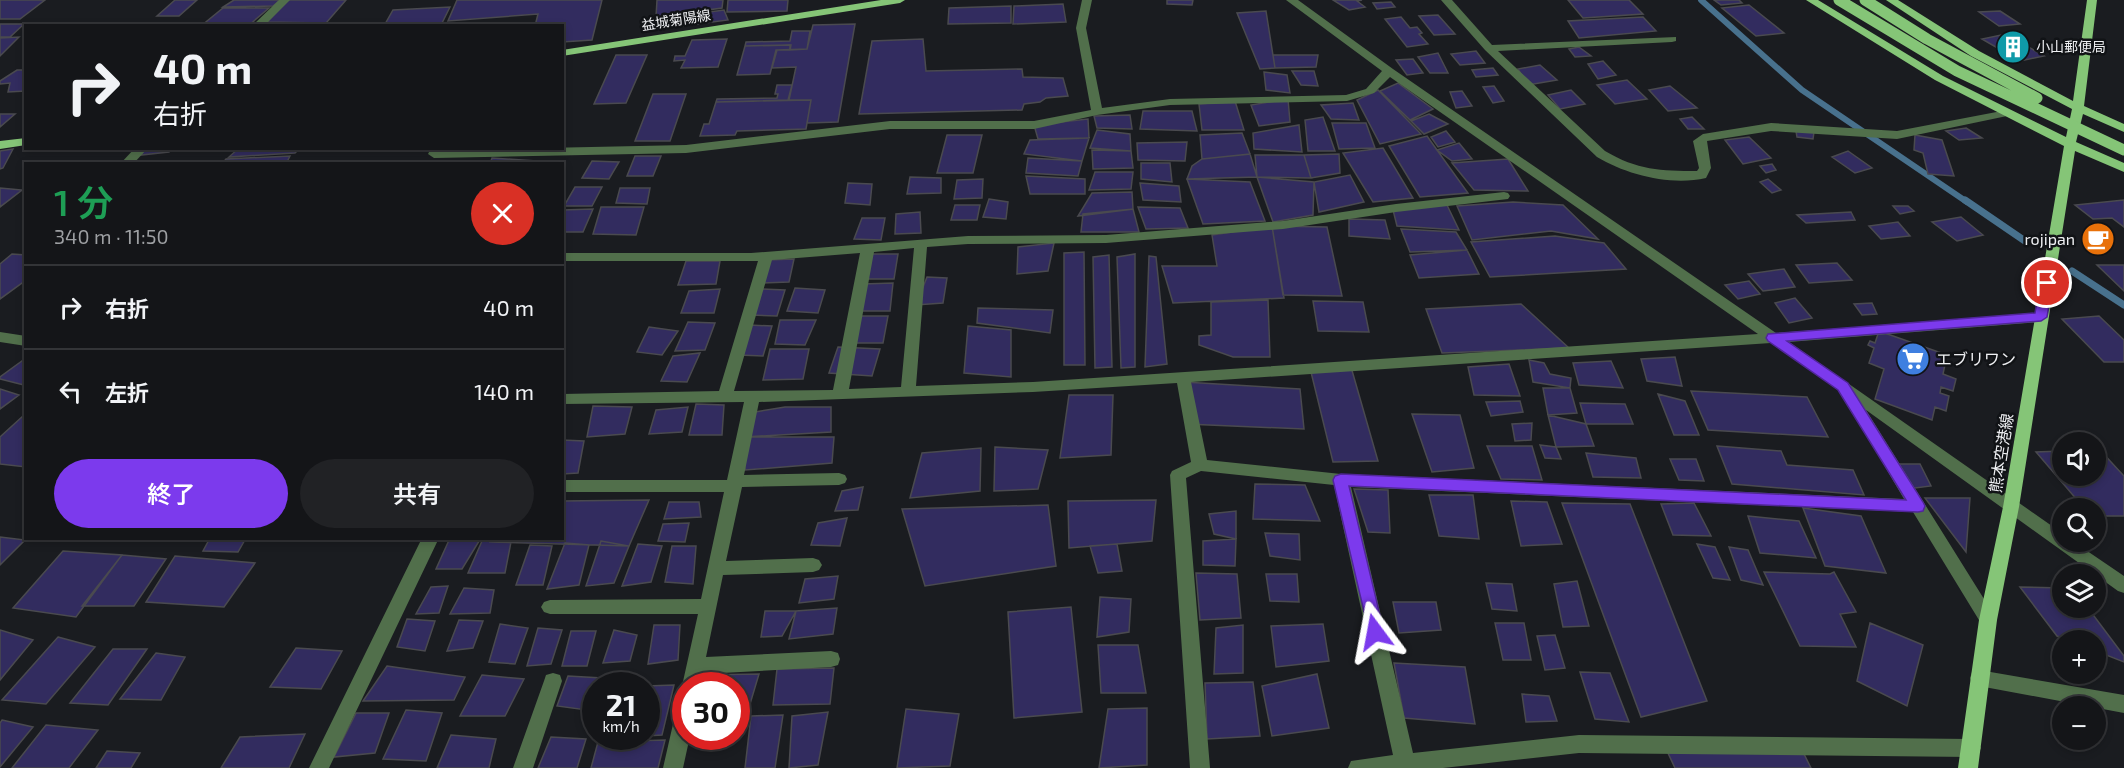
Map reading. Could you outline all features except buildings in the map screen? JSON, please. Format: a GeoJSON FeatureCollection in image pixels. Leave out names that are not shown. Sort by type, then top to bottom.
{"type":"FeatureCollection","features":[{"type":"Feature","properties":{"kind":"main road","name":"益城菊陽線"},"geometry":{"type":"LineString","coordinates":[[564,53],[900,0]]}},
{"type":"Feature","properties":{"kind":"main road"},"geometry":{"type":"LineString","coordinates":[[1811,0],[1939,78],[2007,114],[2124,168]]}},
{"type":"Feature","properties":{"kind":"main road"},"geometry":{"type":"LineString","coordinates":[[1839,0],[1957,71],[2124,150]]}},
{"type":"Feature","properties":{"kind":"main road"},"geometry":{"type":"LineString","coordinates":[[1865,0],[1987,73],[2124,139]]}},
{"type":"Feature","properties":{"kind":"main road"},"geometry":{"type":"LineString","coordinates":[[1891,0],[1955,41],[2078,110],[2124,128]]}},
{"type":"Feature","properties":{"kind":"main road","name":"熊本空港線"},"geometry":{"type":"LineString","coordinates":[[1968,768],[1988,620],[2011,507],[2070,144],[2078,110],[2092,0]]}},
{"type":"Feature","properties":{"kind":"main road"},"geometry":{"type":"LineString","coordinates":[[0,146],[24,141]]}},
{"type":"Feature","properties":{"kind":"street"},"geometry":{"type":"LineString","coordinates":[[259,24],[285,0]]}},
{"type":"Feature","properties":{"kind":"street"},"geometry":{"type":"LineString","coordinates":[[1087,0],[1081,28],[1097,112]]}},
{"type":"Feature","properties":{"kind":"street"},"geometry":{"type":"LineString","coordinates":[[1292,0],[1389,72],[1843,386],[2124,586]]}},
{"type":"Feature","properties":{"kind":"street"},"geometry":{"type":"LineString","coordinates":[[1446,0],[1489,48],[1601,154],[1618,164],[1655,175],[1702,175],[1705,168],[1699,141],[1703,138],[1771,127],[1897,135],[2007,114]]}},
{"type":"Feature","properties":{"kind":"street"},"geometry":{"type":"LineString","coordinates":[[1489,48],[1672,39]]}},
{"type":"Feature","properties":{"kind":"street"},"geometry":{"type":"LineString","coordinates":[[436,150],[434,154],[686,149],[890,125],[1034,125],[1097,112],[1170,102],[1347,98],[1370,91],[1389,72]]}},
{"type":"Feature","properties":{"kind":"street"},"geometry":{"type":"LineString","coordinates":[[128,162],[140,150]]}},
{"type":"Feature","properties":{"kind":"street"},"geometry":{"type":"LineString","coordinates":[[564,257],[766,256],[968,240],[1106,239],[1283,225],[1396,208],[1504,196]]}},
{"type":"Feature","properties":{"kind":"street"},"geometry":{"type":"LineString","coordinates":[[908,392],[921,243]]}},
{"type":"Feature","properties":{"kind":"street"},"geometry":{"type":"LineString","coordinates":[[840,395],[868,248]]}},
{"type":"Feature","properties":{"kind":"street"},"geometry":{"type":"LineString","coordinates":[[725,396],[766,256]]}},
{"type":"Feature","properties":{"kind":"street"},"geometry":{"type":"LineString","coordinates":[[564,399],[840,395],[1186,377],[1772,338],[2041,317]]}},
{"type":"Feature","properties":{"kind":"street"},"geometry":{"type":"LineString","coordinates":[[0,337],[24,341]]}},
{"type":"Feature","properties":{"kind":"street"},"geometry":{"type":"LineString","coordinates":[[1186,377],[1184,382],[1200,465]]}},
{"type":"Feature","properties":{"kind":"street"},"geometry":{"type":"LineString","coordinates":[[1843,386],[1988,620]]}},
{"type":"Feature","properties":{"kind":"street"},"geometry":{"type":"LineString","coordinates":[[694,672],[753,396]]}},
{"type":"Feature","properties":{"kind":"street"},"geometry":{"type":"LineString","coordinates":[[1200,768],[1178,475],[1200,465],[1341,480],[1918,506]]}},
{"type":"Feature","properties":{"kind":"street"},"geometry":{"type":"LineString","coordinates":[[564,486],[734,484],[839,479]]}},
{"type":"Feature","properties":{"kind":"street"},"geometry":{"type":"LineString","coordinates":[[1341,480],[1405,763]]}},
{"type":"Feature","properties":{"kind":"street"},"geometry":{"type":"LineString","coordinates":[[319,768],[430,540]]}},
{"type":"Feature","properties":{"kind":"street"},"geometry":{"type":"LineString","coordinates":[[716,568],[813,565]]}},
{"type":"Feature","properties":{"kind":"street"},"geometry":{"type":"LineString","coordinates":[[550,608],[708,606]]}},
{"type":"Feature","properties":{"kind":"street"},"geometry":{"type":"LineString","coordinates":[[695,666],[831,659]]}},
{"type":"Feature","properties":{"kind":"street"},"geometry":{"type":"LineString","coordinates":[[1979,678],[2124,704]]}},
{"type":"Feature","properties":{"kind":"street"},"geometry":{"type":"LineString","coordinates":[[523,768],[553,681]]}},
{"type":"Feature","properties":{"kind":"street"},"geometry":{"type":"LineString","coordinates":[[1358,768],[1579,744],[1971,748]]}},
{"type":"Feature","properties":{"kind":"street"},"geometry":{"type":"LineString","coordinates":[[673,768],[677,750]]}},
{"type":"Feature","properties":{"kind":"waterway"},"geometry":{"type":"LineString","coordinates":[[1701,0],[1802,90],[1967,202]]}},
{"type":"Feature","properties":{"kind":"waterway"},"geometry":{"type":"LineString","coordinates":[[1965,200],[2025,241]]}},
{"type":"Feature","properties":{"kind":"waterway"},"geometry":{"type":"LineString","coordinates":[[2072,271],[2124,305]]}},
{"type":"Feature","properties":{"kind":"place","name":"小山郵便局"},"geometry":{"type":"Point","coordinates":[2013,47]}},
{"type":"Feature","properties":{"kind":"place","name":"rojipan"},"geometry":{"type":"Point","coordinates":[2098,239]}},
{"type":"Feature","properties":{"kind":"place","name":"エブリワン"},"geometry":{"type":"Point","coordinates":[1913,359]}},
{"type":"Feature","properties":{"kind":"route"},"geometry":{"type":"LineString","coordinates":[[1375,632],[1341,480],[1918,506],[1843,386],[1772,338],[2041,317],[2047,283]]}}]}
